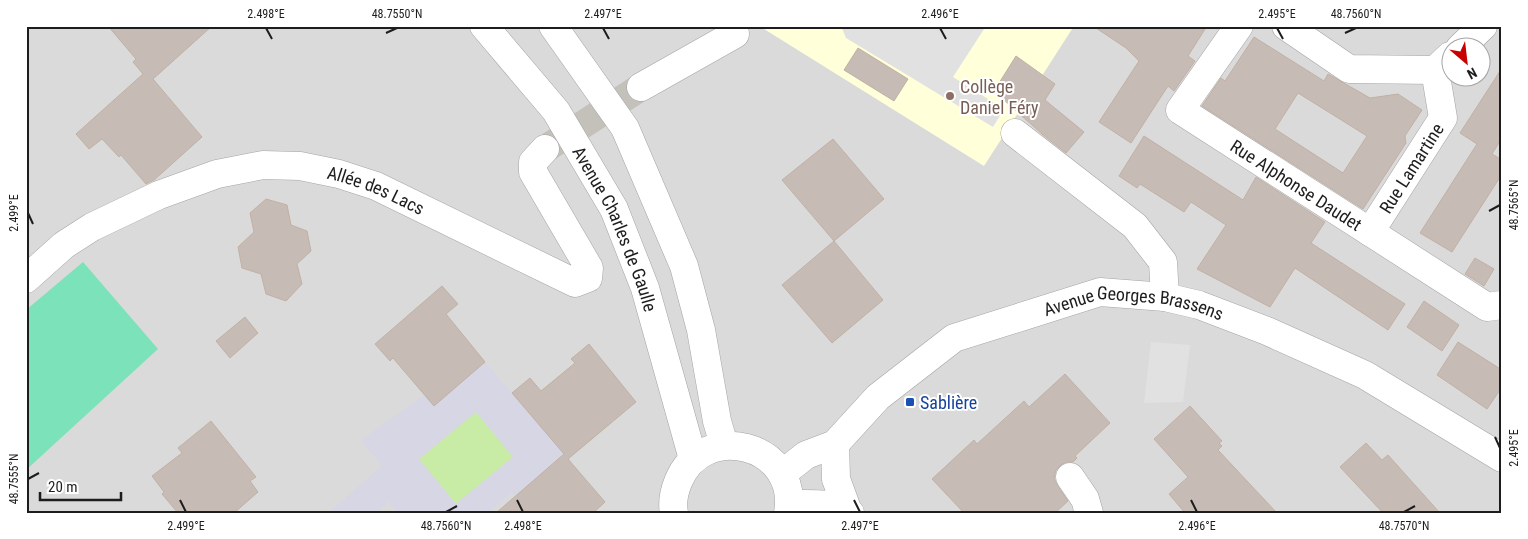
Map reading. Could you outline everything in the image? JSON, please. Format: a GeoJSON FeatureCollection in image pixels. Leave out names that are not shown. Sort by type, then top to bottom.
{"type":"FeatureCollection","features":[{"type":"Feature","properties":{"kind":"street","name":"Avenue Charles de Gaulle"},"geometry":{"type":"LineString","coordinates":[[484,26],[556,111],[614,209],[645,288],[693,459]]}},
{"type":"Feature","properties":{"kind":"street"},"geometry":{"type":"LineString","coordinates":[[553,26],[624,128],[684,266],[701,330],[717,421],[724,446]]}},
{"type":"Feature","properties":{"kind":"street","name":"Rue Alphonse Daudet"},"geometry":{"type":"LineString","coordinates":[[1239,26],[1180,110],[1487,306],[1502,305]]}},
{"type":"Feature","properties":{"kind":"street"},"geometry":{"type":"LineString","coordinates":[[1286,26],[1349,69],[1440,63]]}},
{"type":"Feature","properties":{"kind":"street"},"geometry":{"type":"LineString","coordinates":[[1470,38],[1483,26]]}},
{"type":"Feature","properties":{"kind":"street"},"geometry":{"type":"LineString","coordinates":[[1492,26],[1502,32]]}},
{"type":"Feature","properties":{"kind":"street"},"geometry":{"type":"LineString","coordinates":[[641,86],[735,34]]}},
{"type":"Feature","properties":{"kind":"street","name":"Rue Lamartine"},"geometry":{"type":"LineString","coordinates":[[1370,232],[1443,118],[1443,88]]}},
{"type":"Feature","properties":{"kind":"street"},"geometry":{"type":"LineString","coordinates":[[1014,134],[1135,226],[1163,262],[1165,296]]}},
{"type":"Feature","properties":{"kind":"street","name":"Allée des Lacs"},"geometry":{"type":"LineString","coordinates":[[26,280],[64,245],[92,227],[168,192],[217,174],[263,165],[300,166],[339,174],[376,186],[575,283],[588,278],[589,268],[532,172],[533,162],[546,149]]}},
{"type":"Feature","properties":{"kind":"street","name":"Avenue Georges Brassens"},"geometry":{"type":"LineString","coordinates":[[782,474],[806,455],[835,444],[878,397],[954,338],[1100,292],[1165,296],[1199,305],[1268,331],[1365,375],[1502,458]]}},
{"type":"Feature","properties":{"kind":"street"},"geometry":{"type":"LineString","coordinates":[[835,444],[836,479],[848,511]]}},
{"type":"Feature","properties":{"kind":"street"},"geometry":{"type":"LineString","coordinates":[[674,513],[675,490],[681,473],[693,459],[707,450],[724,446],[739,446],[758,451],[772,460],[782,474],[788,488],[789,508],[820,504],[848,511]]}},
{"type":"Feature","properties":{"kind":"street"},"geometry":{"type":"LineString","coordinates":[[1070,477],[1085,499],[1089,513]]}},
{"type":"Feature","properties":{"kind":"shaded area"},"geometry":{"type":"Polygon","coordinates":[[[26,26],[1502,26],[1502,513],[26,513],[26,26]]]}},
{"type":"Feature","properties":{"kind":"shaded area","name":"Collège Daniel Féry"},"geometry":{"type":"Polygon","coordinates":[[[759,26],[1074,26],[984,166],[759,26]]]}},
{"type":"Feature","properties":{"kind":"shaded area"},"geometry":{"type":"Polygon","coordinates":[[[841,26],[986,26],[953,77],[1004,109],[993,127],[846,38],[841,26]]]}},
{"type":"Feature","properties":{"kind":"shaded area"},"geometry":{"type":"Polygon","coordinates":[[[1151,342],[1190,345],[1183,402],[1144,403],[1151,342]]]}},
{"type":"Feature","properties":{"kind":"shaded area"},"geometry":{"type":"Polygon","coordinates":[[[485,362],[564,454],[516,495],[512,492],[487,513],[397,513],[389,502],[376,513],[328,513],[382,466],[361,440],[424,395],[434,406],[485,362]],[[476,412],[419,459],[456,504],[513,457],[476,412]]]}},
{"type":"Feature","properties":{"kind":"green space"},"geometry":{"type":"Polygon","coordinates":[[[83,262],[158,349],[26,470],[26,310],[83,262]]]}},
{"type":"Feature","properties":{"kind":"green space"},"geometry":{"type":"Polygon","coordinates":[[[476,412],[513,457],[456,504],[419,459],[476,412]]]}},
{"type":"Feature","properties":{"kind":"building"},"geometry":{"type":"Polygon","coordinates":[[[108,26],[212,26],[153,79],[202,137],[154,180],[146,184],[121,155],[119,157],[102,139],[89,149],[76,134],[143,74],[133,62],[136,59],[108,26]]]}},
{"type":"Feature","properties":{"kind":"building"},"geometry":{"type":"Polygon","coordinates":[[[1093,26],[1207,26],[1188,56],[1195,61],[1174,91],[1168,86],[1131,143],[1099,122],[1139,61],[1126,48],[1093,26]]]}},
{"type":"Feature","properties":{"kind":"building"},"geometry":{"type":"Polygon","coordinates":[[[1254,37],[1324,81],[1328,74],[1370,98],[1398,94],[1422,110],[1405,136],[1406,143],[1363,209],[1202,106],[1221,78],[1225,81],[1254,37]],[[1298,93],[1275,129],[1343,173],[1367,136],[1298,93]]]}},
{"type":"Feature","properties":{"kind":"building"},"geometry":{"type":"Polygon","coordinates":[[[858,48],[908,79],[894,101],[844,70],[858,48]]]}},
{"type":"Feature","properties":{"kind":"building"},"geometry":{"type":"Polygon","coordinates":[[[1016,56],[1055,84],[1045,100],[1084,132],[1066,153],[994,91],[1016,56]]]}},
{"type":"Feature","properties":{"kind":"building"},"geometry":{"type":"Polygon","coordinates":[[[1502,68],[1502,138],[1492,154],[1502,160],[1502,174],[1452,252],[1420,233],[1477,144],[1460,133],[1502,68]]]}},
{"type":"Feature","properties":{"kind":"building"},"geometry":{"type":"Polygon","coordinates":[[[1144,136],[1243,200],[1256,177],[1325,222],[1311,243],[1405,304],[1388,330],[1295,268],[1270,307],[1197,269],[1226,225],[1191,202],[1184,212],[1140,184],[1137,188],[1119,176],[1144,136]]]}},
{"type":"Feature","properties":{"kind":"building"},"geometry":{"type":"Polygon","coordinates":[[[833,139],[884,199],[834,241],[782,180],[833,139]]]}},
{"type":"Feature","properties":{"kind":"building"},"geometry":{"type":"Polygon","coordinates":[[[266,199],[287,205],[291,225],[307,231],[311,251],[297,264],[302,284],[286,301],[266,294],[261,274],[242,268],[238,247],[254,232],[250,213],[266,199]]]}},
{"type":"Feature","properties":{"kind":"building"},"geometry":{"type":"Polygon","coordinates":[[[834,241],[883,300],[832,343],[782,285],[834,241]]]}},
{"type":"Feature","properties":{"kind":"building"},"geometry":{"type":"Polygon","coordinates":[[[1475,258],[1494,269],[1484,286],[1465,274],[1475,258]]]}},
{"type":"Feature","properties":{"kind":"building"},"geometry":{"type":"Polygon","coordinates":[[[442,286],[458,304],[446,314],[485,362],[434,406],[393,358],[390,361],[375,344],[442,286]]]}},
{"type":"Feature","properties":{"kind":"building"},"geometry":{"type":"Polygon","coordinates":[[[1424,301],[1459,325],[1442,351],[1407,327],[1424,301]]]}},
{"type":"Feature","properties":{"kind":"building"},"geometry":{"type":"Polygon","coordinates":[[[245,317],[258,333],[230,358],[216,341],[245,317]]]}},
{"type":"Feature","properties":{"kind":"building"},"geometry":{"type":"Polygon","coordinates":[[[1458,342],[1502,370],[1502,387],[1487,409],[1437,375],[1458,342]]]}},
{"type":"Feature","properties":{"kind":"building"},"geometry":{"type":"Polygon","coordinates":[[[589,344],[636,402],[568,459],[605,502],[593,513],[496,513],[564,454],[512,393],[530,378],[541,391],[575,363],[571,359],[589,344]]]}},
{"type":"Feature","properties":{"kind":"building"},"geometry":{"type":"Polygon","coordinates":[[[1065,374],[1110,423],[1075,456],[1077,458],[1073,462],[1062,464],[1056,470],[1054,478],[1068,501],[1055,513],[964,513],[932,479],[974,440],[977,444],[1024,401],[1029,407],[1065,374]]]}},
{"type":"Feature","properties":{"kind":"building"},"geometry":{"type":"Polygon","coordinates":[[[1190,406],[1222,441],[1219,443],[1222,446],[1218,450],[1277,513],[1185,513],[1169,494],[1188,477],[1154,439],[1190,406]]]}},
{"type":"Feature","properties":{"kind":"building"},"geometry":{"type":"Polygon","coordinates":[[[211,421],[256,477],[250,481],[258,492],[234,513],[178,513],[162,494],[164,492],[152,476],[182,453],[178,448],[211,421]]]}},
{"type":"Feature","properties":{"kind":"building"},"geometry":{"type":"Polygon","coordinates":[[[1366,443],[1382,460],[1388,455],[1440,513],[1383,513],[1340,467],[1366,443]]]}},
{"type":"Feature","properties":{"kind":"tunnel"},"geometry":{"type":"LineString","coordinates":[[545,149],[641,87]]}},
{"type":"Feature","properties":{"kind":"place","name":"Collège Daniel Féry"},"geometry":{"type":"Point","coordinates":[950,96]}},
{"type":"Feature","properties":{"kind":"place","name":"Sablière"},"geometry":{"type":"Point","coordinates":[910,402]}}]}
